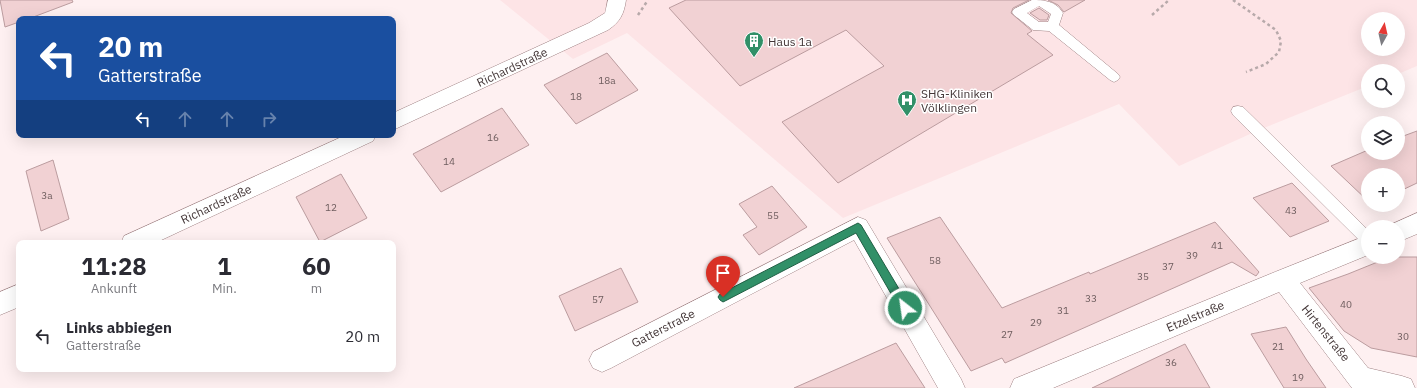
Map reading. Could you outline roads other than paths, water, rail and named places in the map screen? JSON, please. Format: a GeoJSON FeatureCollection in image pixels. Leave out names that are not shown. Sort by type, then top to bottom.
{"type":"FeatureCollection","features":[{"type":"Feature","properties":{"kind":"street","name":"Richardstraße"},"geometry":{"type":"LineString","coordinates":[[396,121],[596,28],[612,19],[618,0]]}},
{"type":"Feature","properties":{"kind":"street","name":"Richardstraße"},"geometry":{"type":"LineString","coordinates":[[138,240],[360,138]]}},
{"type":"Feature","properties":{"kind":"street"},"geometry":{"type":"LineString","coordinates":[[1405,229],[1417,223]]}},
{"type":"Feature","properties":{"kind":"street","name":"Gatterstraße"},"geometry":{"type":"LineString","coordinates":[[602,360],[858,228],[952,388]]}},
{"type":"Feature","properties":{"kind":"street","name":"Etzelstraße"},"geometry":{"type":"LineString","coordinates":[[1023,388],[1283,279],[1361,249]]}},
{"type":"Feature","properties":{"kind":"street","name":"Hirtenstraße"},"geometry":{"type":"LineString","coordinates":[[1283,279],[1366,384]]}},
{"type":"Feature","properties":{"kind":"street"},"geometry":{"type":"LineString","coordinates":[[0,304],[16,296]]}},
{"type":"Feature","properties":{"kind":"street"},"geometry":{"type":"LineString","coordinates":[[1366,384],[1402,388]]}},
{"type":"Feature","properties":{"kind":"lane"},"geometry":{"type":"LineString","coordinates":[[1052,26],[1114,77]]}},
{"type":"Feature","properties":{"kind":"lane"},"geometry":{"type":"LineString","coordinates":[[1238,111],[1259,130],[1361,233]]}},
{"type":"Feature","properties":{"kind":"place","name":"Haus 1a"},"geometry":{"type":"Point","coordinates":[754,58]}},
{"type":"Feature","properties":{"kind":"place","name":"SHG-Kliniken Völklingen"},"geometry":{"type":"Point","coordinates":[907,117]}}]}
